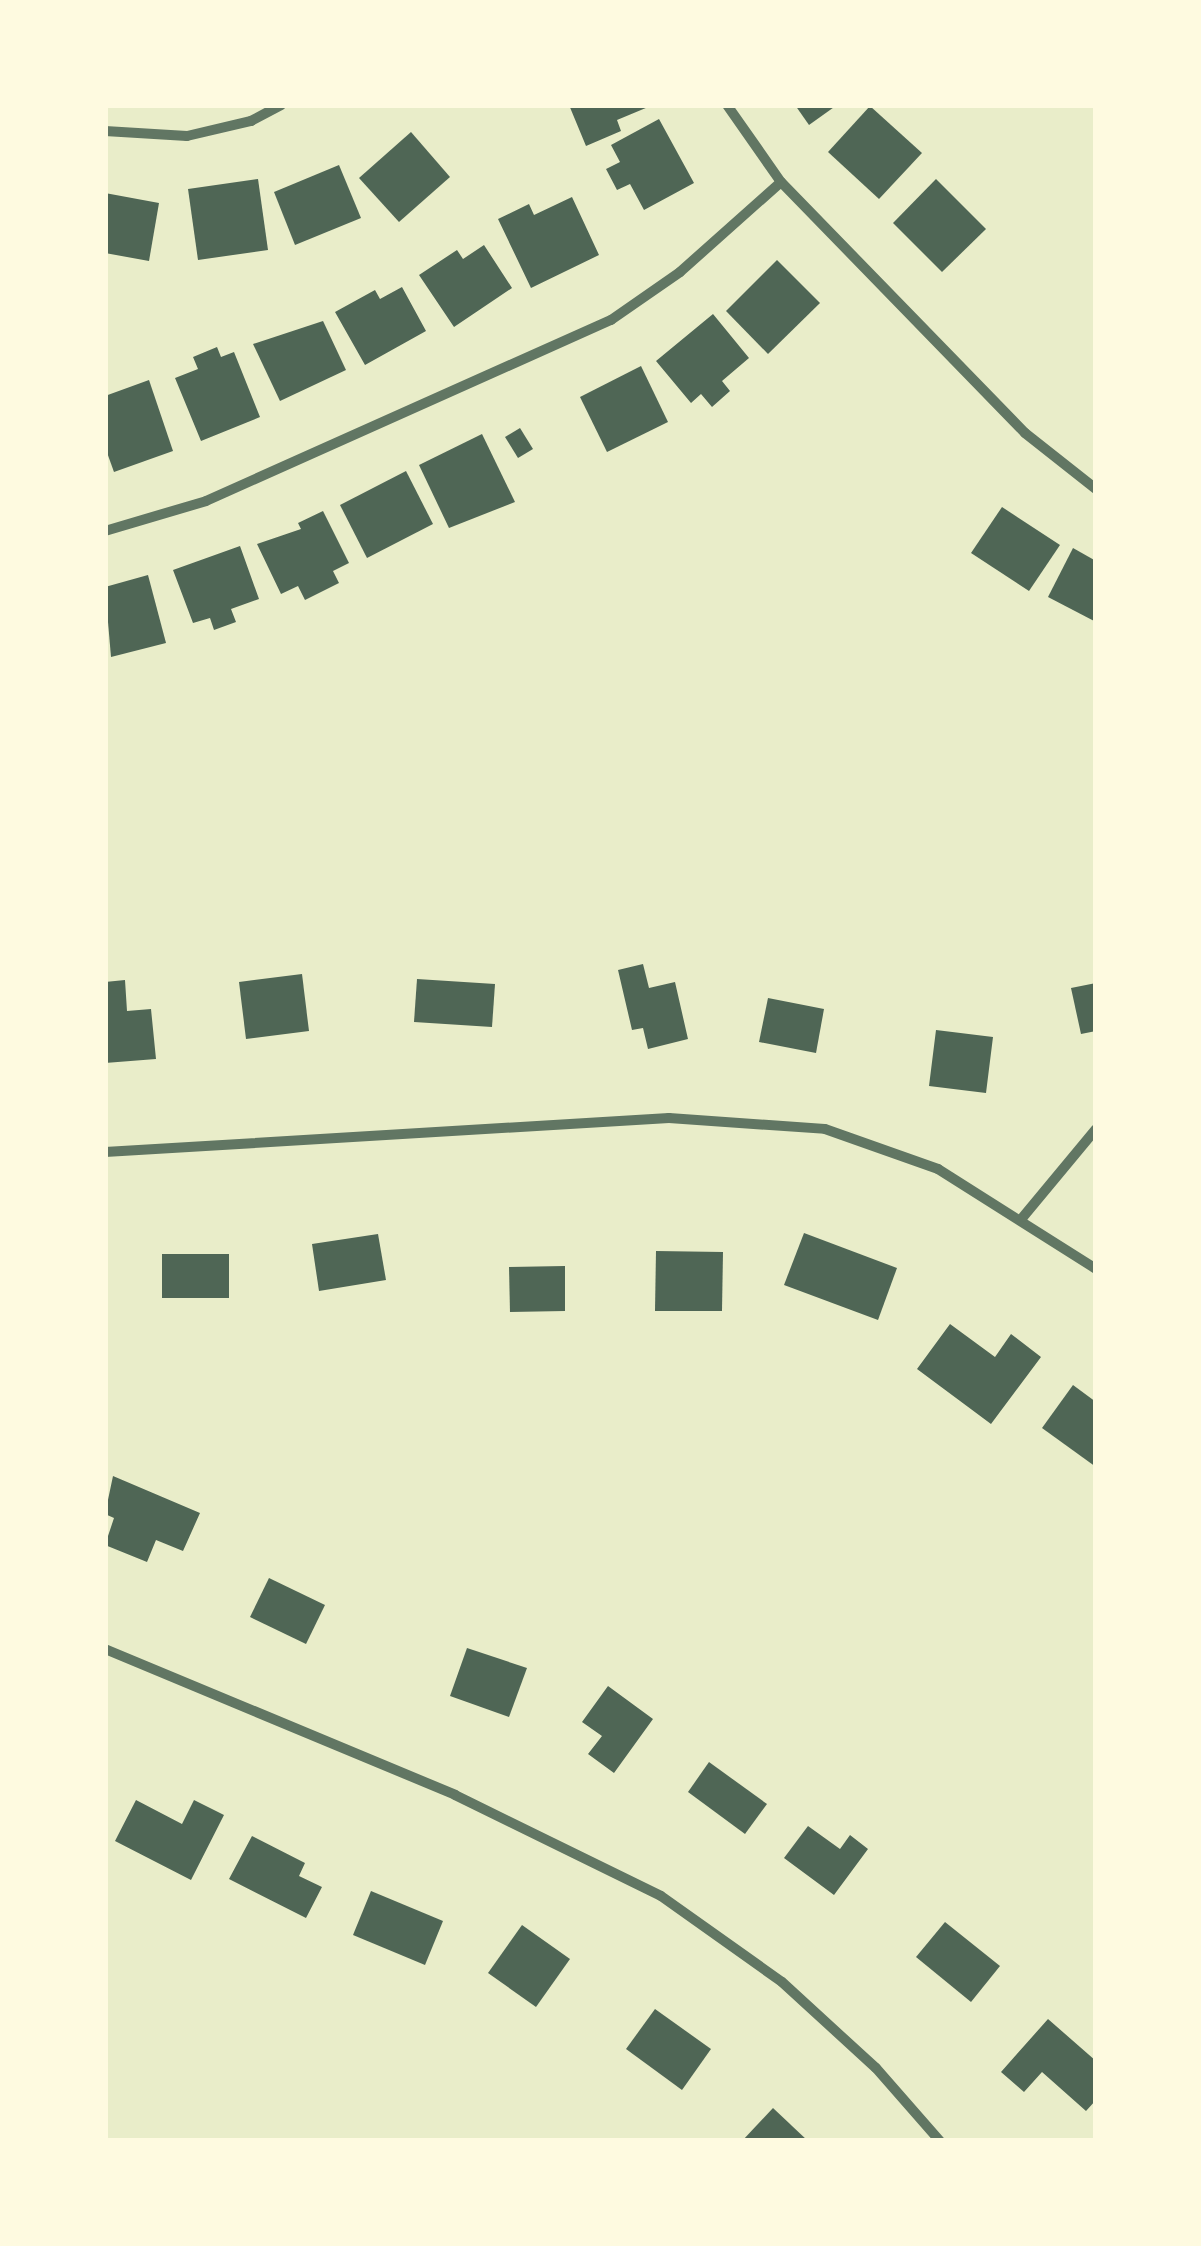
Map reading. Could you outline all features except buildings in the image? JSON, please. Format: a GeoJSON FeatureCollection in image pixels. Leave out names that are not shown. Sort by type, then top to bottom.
{"type":"FeatureCollection","features":[{"type":"Feature","properties":{"kind":"street"},"geometry":{"type":"LineString","coordinates":[[105,130],[187,136],[251,121],[281,105]]}},
{"type":"Feature","properties":{"kind":"street"},"geometry":{"type":"LineString","coordinates":[[726,105],[782,182],[1024,433],[1096,488]]}},
{"type":"Feature","properties":{"kind":"street"},"geometry":{"type":"LineString","coordinates":[[105,531],[206,500],[611,320],[680,272],[782,182]]}},
{"type":"Feature","properties":{"kind":"street"},"geometry":{"type":"LineString","coordinates":[[105,1152],[669,1118],[805,1128],[938,1169],[1023,1218],[1096,1268]]}},
{"type":"Feature","properties":{"kind":"street"},"geometry":{"type":"LineString","coordinates":[[1023,1218],[1096,1129]]}},
{"type":"Feature","properties":{"kind":"street"},"geometry":{"type":"LineString","coordinates":[[105,1650],[455,1795],[661,1896],[782,1982],[876,2068],[940,2141]]}}]}
